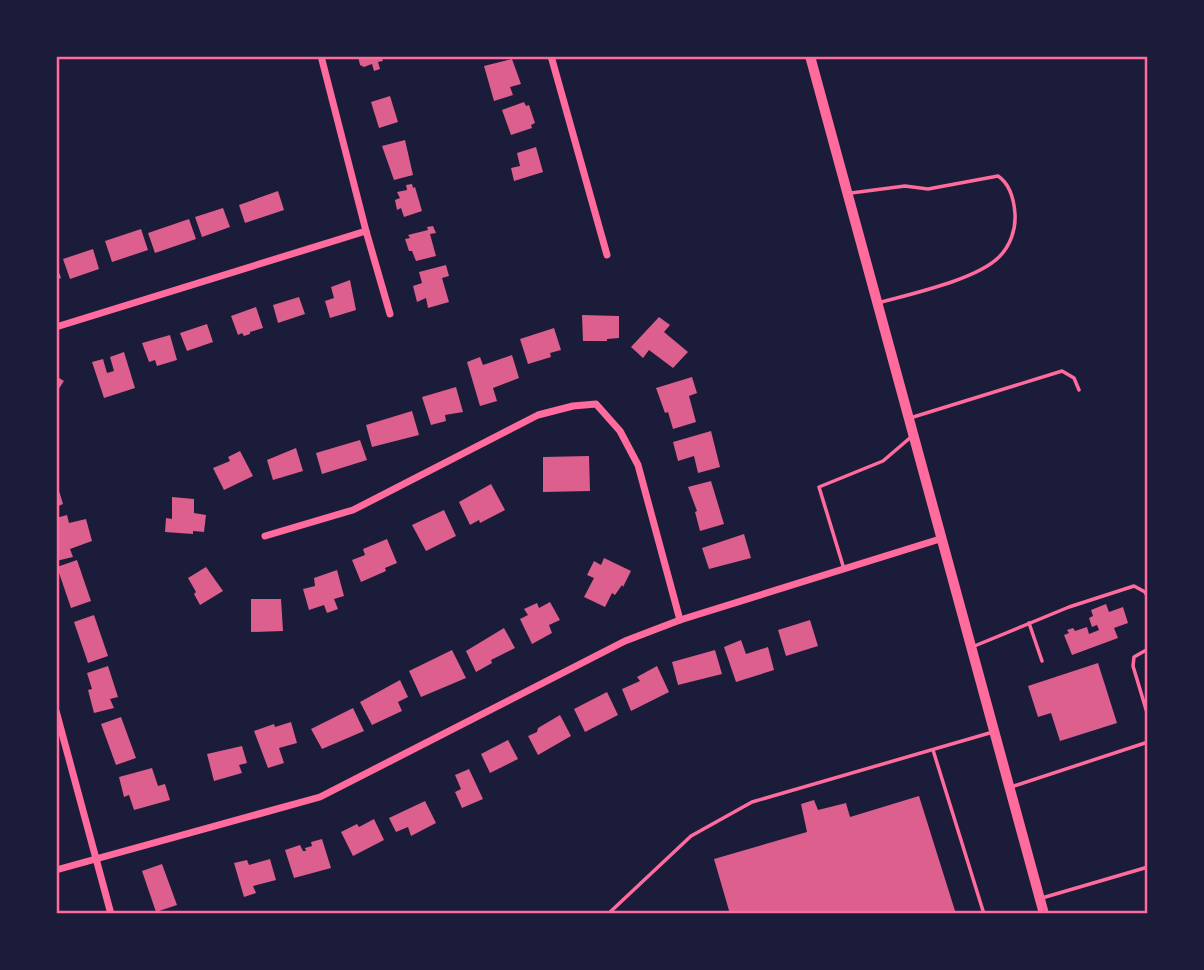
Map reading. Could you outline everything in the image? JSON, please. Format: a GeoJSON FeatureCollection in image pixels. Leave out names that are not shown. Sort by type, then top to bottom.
{"type":"FeatureCollection","features":[{"type":"Feature","properties":{"kind":"main road"},"geometry":{"type":"LineString","coordinates":[[810,56],[940,540],[1045,914]]}},
{"type":"Feature","properties":{"kind":"street"},"geometry":{"type":"LineString","coordinates":[[321,56],[390,314]]}},
{"type":"Feature","properties":{"kind":"street"},"geometry":{"type":"LineString","coordinates":[[551,56],[607,255]]}},
{"type":"Feature","properties":{"kind":"street"},"geometry":{"type":"LineString","coordinates":[[56,327],[366,231]]}},
{"type":"Feature","properties":{"kind":"street"},"geometry":{"type":"LineString","coordinates":[[265,536],[353,510],[538,415],[573,406],[596,404],[620,431],[638,465],[680,620]]}},
{"type":"Feature","properties":{"kind":"street"},"geometry":{"type":"LineString","coordinates":[[56,870],[320,797],[625,641],[680,620],[940,540]]}},
{"type":"Feature","properties":{"kind":"street"},"geometry":{"type":"LineString","coordinates":[[56,711],[111,914]]}},
{"type":"Feature","properties":{"kind":"lane"},"geometry":{"type":"LineString","coordinates":[[847,194],[905,186],[928,190],[998,176],[1005,180],[1010,192],[1015,222],[1011,241],[998,258],[979,270],[876,303]]}},
{"type":"Feature","properties":{"kind":"lane"},"geometry":{"type":"LineString","coordinates":[[908,419],[1062,371],[1074,378],[1079,390]]}},
{"type":"Feature","properties":{"kind":"lane"},"geometry":{"type":"LineString","coordinates":[[844,569],[820,486],[883,461],[912,436]]}},
{"type":"Feature","properties":{"kind":"lane"},"geometry":{"type":"LineString","coordinates":[[970,648],[1029,623],[1135,586],[1148,597]]}},
{"type":"Feature","properties":{"kind":"lane"},"geometry":{"type":"LineString","coordinates":[[1029,623],[1042,660]]}},
{"type":"Feature","properties":{"kind":"lane"},"geometry":{"type":"LineString","coordinates":[[1148,649],[1134,657],[1133,666],[1148,716]]}},
{"type":"Feature","properties":{"kind":"lane"},"geometry":{"type":"LineString","coordinates":[[608,914],[691,835],[752,802],[994,732]]}},
{"type":"Feature","properties":{"kind":"lane"},"geometry":{"type":"LineString","coordinates":[[1009,788],[1148,743]]}},
{"type":"Feature","properties":{"kind":"lane"},"geometry":{"type":"LineString","coordinates":[[933,750],[984,914]]}},
{"type":"Feature","properties":{"kind":"lane"},"geometry":{"type":"LineString","coordinates":[[1040,899],[1148,867]]}},
{"type":"Feature","properties":{"kind":"building"},"geometry":{"type":"Polygon","coordinates":[[[358,56],[381,56],[383,61],[378,62],[380,69],[374,71],[372,64],[364,67],[360,65],[358,56]]]}},
{"type":"Feature","properties":{"kind":"building"},"geometry":{"type":"Polygon","coordinates":[[[512,59],[521,84],[510,87],[513,95],[494,101],[484,66],[512,59]]]}},
{"type":"Feature","properties":{"kind":"building"},"geometry":{"type":"Polygon","coordinates":[[[390,96],[398,122],[379,128],[371,102],[390,96]]]}},
{"type":"Feature","properties":{"kind":"building"},"geometry":{"type":"Polygon","coordinates":[[[524,102],[526,106],[529,105],[535,123],[531,125],[532,128],[511,135],[502,110],[524,102]]]}},
{"type":"Feature","properties":{"kind":"building"},"geometry":{"type":"Polygon","coordinates":[[[405,140],[413,175],[394,180],[382,146],[405,140]]]}},
{"type":"Feature","properties":{"kind":"building"},"geometry":{"type":"Polygon","coordinates":[[[536,147],[543,172],[514,181],[511,168],[520,166],[517,153],[536,147]]]}},
{"type":"Feature","properties":{"kind":"building"},"geometry":{"type":"Polygon","coordinates":[[[412,184],[422,211],[404,217],[401,208],[397,210],[395,200],[400,198],[397,192],[407,190],[406,185],[412,184]]]}},
{"type":"Feature","properties":{"kind":"building"},"geometry":{"type":"Polygon","coordinates":[[[278,191],[284,210],[245,223],[239,205],[278,191]]]}},
{"type":"Feature","properties":{"kind":"building"},"geometry":{"type":"Polygon","coordinates":[[[223,208],[230,227],[202,237],[195,217],[223,208]]]}},
{"type":"Feature","properties":{"kind":"building"},"geometry":{"type":"Polygon","coordinates":[[[189,219],[196,239],[155,253],[148,233],[189,219]]]}},
{"type":"Feature","properties":{"kind":"building"},"geometry":{"type":"Polygon","coordinates":[[[433,226],[436,233],[430,234],[436,256],[416,261],[405,239],[410,238],[408,235],[433,226]]]}},
{"type":"Feature","properties":{"kind":"building"},"geometry":{"type":"Polygon","coordinates":[[[141,229],[148,250],[112,262],[105,241],[141,229]]]}},
{"type":"Feature","properties":{"kind":"building"},"geometry":{"type":"Polygon","coordinates":[[[93,249],[99,269],[70,279],[63,259],[93,249]]]}},
{"type":"Feature","properties":{"kind":"building"},"geometry":{"type":"Polygon","coordinates":[[[56,264],[61,278],[56,280],[56,264]]]}},
{"type":"Feature","properties":{"kind":"building"},"geometry":{"type":"Polygon","coordinates":[[[446,265],[449,276],[442,278],[449,302],[428,308],[426,298],[417,302],[413,286],[422,283],[419,272],[446,265]]]}},
{"type":"Feature","properties":{"kind":"building"},"geometry":{"type":"Polygon","coordinates":[[[350,280],[356,310],[330,318],[325,301],[334,298],[331,287],[350,280]]]}},
{"type":"Feature","properties":{"kind":"building"},"geometry":{"type":"Polygon","coordinates":[[[299,297],[305,314],[278,323],[273,305],[299,297]]]}},
{"type":"Feature","properties":{"kind":"building"},"geometry":{"type":"Polygon","coordinates":[[[256,307],[263,328],[244,336],[242,333],[238,335],[231,316],[256,307]]]}},
{"type":"Feature","properties":{"kind":"building"},"geometry":{"type":"Polygon","coordinates":[[[582,315],[619,316],[619,338],[583,341],[582,315]]]}},
{"type":"Feature","properties":{"kind":"building"},"geometry":{"type":"Polygon","coordinates":[[[659,317],[670,325],[664,332],[688,352],[673,368],[649,350],[643,358],[631,347],[659,317]]]}},
{"type":"Feature","properties":{"kind":"building"},"geometry":{"type":"Polygon","coordinates":[[[207,324],[213,342],[187,351],[180,333],[207,324]]]}},
{"type":"Feature","properties":{"kind":"building"},"geometry":{"type":"Polygon","coordinates":[[[554,328],[561,350],[550,353],[551,357],[528,364],[520,339],[554,328]]]}},
{"type":"Feature","properties":{"kind":"building"},"geometry":{"type":"Polygon","coordinates":[[[170,335],[177,360],[157,366],[155,360],[149,362],[142,343],[170,335]]]}},
{"type":"Feature","properties":{"kind":"building"},"geometry":{"type":"Polygon","coordinates":[[[124,352],[135,388],[104,398],[92,362],[103,359],[107,373],[114,371],[110,357],[124,352]]]}},
{"type":"Feature","properties":{"kind":"building"},"geometry":{"type":"Polygon","coordinates":[[[512,355],[519,378],[493,388],[497,401],[480,406],[467,362],[480,357],[483,365],[512,355]]]}},
{"type":"Feature","properties":{"kind":"building"},"geometry":{"type":"Polygon","coordinates":[[[56,376],[64,381],[56,393],[56,376]]]}},
{"type":"Feature","properties":{"kind":"building"},"geometry":{"type":"Polygon","coordinates":[[[692,377],[697,393],[689,396],[696,422],[673,429],[656,388],[692,377]]]}},
{"type":"Feature","properties":{"kind":"building"},"geometry":{"type":"Polygon","coordinates":[[[456,387],[463,412],[445,415],[446,421],[431,425],[422,397],[456,387]]]}},
{"type":"Feature","properties":{"kind":"building"},"geometry":{"type":"Polygon","coordinates":[[[412,411],[419,435],[372,447],[366,425],[412,411]]]}},
{"type":"Feature","properties":{"kind":"building"},"geometry":{"type":"Polygon","coordinates":[[[711,431],[720,467],[698,473],[694,456],[678,461],[673,442],[711,431]]]}},
{"type":"Feature","properties":{"kind":"building"},"geometry":{"type":"Polygon","coordinates":[[[360,440],[367,460],[322,474],[316,453],[360,440]]]}},
{"type":"Feature","properties":{"kind":"building"},"geometry":{"type":"Polygon","coordinates":[[[296,448],[303,471],[273,480],[267,460],[296,448]]]}},
{"type":"Feature","properties":{"kind":"building"},"geometry":{"type":"Polygon","coordinates":[[[240,451],[253,476],[224,490],[213,468],[230,461],[228,457],[240,451]]]}},
{"type":"Feature","properties":{"kind":"building"},"geometry":{"type":"Polygon","coordinates":[[[589,456],[590,491],[543,492],[543,457],[589,456]]]}},
{"type":"Feature","properties":{"kind":"building"},"geometry":{"type":"Polygon","coordinates":[[[56,481],[63,504],[56,507],[56,481]]]}},
{"type":"Feature","properties":{"kind":"building"},"geometry":{"type":"Polygon","coordinates":[[[711,481],[724,524],[700,531],[695,512],[697,511],[688,487],[711,481]]]}},
{"type":"Feature","properties":{"kind":"building"},"geometry":{"type":"Polygon","coordinates":[[[491,484],[505,510],[480,523],[479,520],[470,525],[459,502],[491,484]]]}},
{"type":"Feature","properties":{"kind":"building"},"geometry":{"type":"Polygon","coordinates":[[[172,497],[194,499],[194,513],[206,515],[204,532],[165,532],[166,518],[172,519],[172,497]]]}},
{"type":"Feature","properties":{"kind":"building"},"geometry":{"type":"Polygon","coordinates":[[[444,510],[456,536],[426,551],[412,525],[444,510]]]}},
{"type":"Feature","properties":{"kind":"building"},"geometry":{"type":"Polygon","coordinates":[[[67,515],[69,523],[86,519],[92,541],[70,549],[73,557],[56,561],[56,518],[67,515]]]}},
{"type":"Feature","properties":{"kind":"building"},"geometry":{"type":"Polygon","coordinates":[[[744,534],[751,558],[709,569],[702,548],[744,534]]]}},
{"type":"Feature","properties":{"kind":"building"},"geometry":{"type":"Polygon","coordinates":[[[387,539],[397,563],[361,582],[352,560],[365,555],[363,549],[387,539]]]}},
{"type":"Feature","properties":{"kind":"building"},"geometry":{"type":"Polygon","coordinates":[[[604,558],[631,571],[623,587],[622,585],[615,595],[612,593],[605,607],[584,597],[594,578],[587,575],[594,561],[601,565],[604,558]]]}},
{"type":"Feature","properties":{"kind":"building"},"geometry":{"type":"Polygon","coordinates":[[[77,560],[91,601],[71,608],[57,567],[77,560]]]}},
{"type":"Feature","properties":{"kind":"building"},"geometry":{"type":"Polygon","coordinates":[[[206,567],[223,591],[200,605],[188,578],[206,567]]]}},
{"type":"Feature","properties":{"kind":"building"},"geometry":{"type":"Polygon","coordinates":[[[337,570],[344,596],[334,599],[338,609],[327,613],[324,605],[309,610],[303,589],[315,586],[314,578],[337,570]]]}},
{"type":"Feature","properties":{"kind":"building"},"geometry":{"type":"Polygon","coordinates":[[[251,599],[281,599],[283,631],[251,632],[251,599]]]}},
{"type":"Feature","properties":{"kind":"building"},"geometry":{"type":"Polygon","coordinates":[[[550,602],[560,620],[549,625],[552,633],[532,644],[520,619],[528,615],[524,609],[537,603],[539,608],[550,602]]]}},
{"type":"Feature","properties":{"kind":"building"},"geometry":{"type":"Polygon","coordinates":[[[1106,604],[1109,612],[1123,607],[1128,623],[1114,628],[1118,638],[1072,655],[1064,635],[1069,633],[1067,630],[1073,628],[1075,631],[1087,627],[1089,634],[1099,630],[1097,625],[1092,627],[1089,618],[1093,616],[1091,610],[1106,604]]]}},
{"type":"Feature","properties":{"kind":"building"},"geometry":{"type":"Polygon","coordinates":[[[94,615],[108,656],[88,663],[74,622],[94,615]]]}},
{"type":"Feature","properties":{"kind":"building"},"geometry":{"type":"Polygon","coordinates":[[[810,620],[818,646],[786,656],[778,630],[810,620]]]}},
{"type":"Feature","properties":{"kind":"building"},"geometry":{"type":"Polygon","coordinates":[[[504,628],[515,648],[491,660],[492,663],[476,672],[466,651],[504,628]]]}},
{"type":"Feature","properties":{"kind":"building"},"geometry":{"type":"Polygon","coordinates":[[[741,640],[746,654],[768,647],[774,670],[736,682],[724,647],[741,640]]]}},
{"type":"Feature","properties":{"kind":"building"},"geometry":{"type":"Polygon","coordinates":[[[452,650],[466,678],[421,697],[409,671],[452,650]]]}},
{"type":"Feature","properties":{"kind":"building"},"geometry":{"type":"Polygon","coordinates":[[[715,650],[722,674],[678,685],[672,662],[715,650]]]}},
{"type":"Feature","properties":{"kind":"building"},"geometry":{"type":"Polygon","coordinates":[[[1098,663],[1117,723],[1060,741],[1051,713],[1038,717],[1028,686],[1098,663]]]}},
{"type":"Feature","properties":{"kind":"building"},"geometry":{"type":"Polygon","coordinates":[[[108,666],[118,697],[110,699],[114,708],[94,713],[88,690],[92,689],[87,673],[108,666]]]}},
{"type":"Feature","properties":{"kind":"building"},"geometry":{"type":"Polygon","coordinates":[[[657,666],[669,692],[631,711],[622,689],[640,681],[637,677],[657,666]]]}},
{"type":"Feature","properties":{"kind":"building"},"geometry":{"type":"Polygon","coordinates":[[[400,680],[408,697],[398,702],[402,711],[372,725],[360,702],[400,680]]]}},
{"type":"Feature","properties":{"kind":"building"},"geometry":{"type":"Polygon","coordinates":[[[607,692],[618,715],[585,732],[574,709],[607,692]]]}},
{"type":"Feature","properties":{"kind":"building"},"geometry":{"type":"Polygon","coordinates":[[[353,708],[364,731],[322,749],[311,729],[353,708]]]}},
{"type":"Feature","properties":{"kind":"building"},"geometry":{"type":"Polygon","coordinates":[[[560,715],[571,736],[538,755],[528,736],[560,715]]]}},
{"type":"Feature","properties":{"kind":"building"},"geometry":{"type":"Polygon","coordinates":[[[121,717],[136,758],[116,765],[101,724],[121,717]]]}},
{"type":"Feature","properties":{"kind":"building"},"geometry":{"type":"Polygon","coordinates":[[[291,722],[297,743],[279,748],[284,763],[268,768],[254,731],[291,722]]]}},
{"type":"Feature","properties":{"kind":"building"},"geometry":{"type":"Polygon","coordinates":[[[508,740],[518,759],[490,773],[481,754],[508,740]]]}},
{"type":"Feature","properties":{"kind":"building"},"geometry":{"type":"Polygon","coordinates":[[[242,746],[247,763],[239,765],[242,773],[214,781],[207,754],[242,746]]]}},
{"type":"Feature","properties":{"kind":"building"},"geometry":{"type":"Polygon","coordinates":[[[152,768],[158,786],[165,784],[170,800],[134,810],[129,795],[124,797],[119,777],[152,768]]]}},
{"type":"Feature","properties":{"kind":"building"},"geometry":{"type":"Polygon","coordinates":[[[469,769],[483,799],[462,808],[455,792],[461,789],[455,775],[469,769]]]}},
{"type":"Feature","properties":{"kind":"building"},"geometry":{"type":"Polygon","coordinates":[[[919,796],[956,914],[730,914],[714,859],[807,832],[801,804],[814,800],[818,810],[846,803],[850,817],[919,796]]]}},
{"type":"Feature","properties":{"kind":"building"},"geometry":{"type":"Polygon","coordinates":[[[425,801],[436,823],[411,836],[408,827],[396,832],[389,818],[425,801]]]}},
{"type":"Feature","properties":{"kind":"building"},"geometry":{"type":"Polygon","coordinates":[[[374,819],[384,840],[353,856],[341,832],[374,819]]]}},
{"type":"Feature","properties":{"kind":"building"},"geometry":{"type":"Polygon","coordinates":[[[322,839],[331,868],[294,878],[285,850],[300,845],[303,851],[306,851],[305,848],[312,846],[311,842],[322,839]]]}},
{"type":"Feature","properties":{"kind":"building"},"geometry":{"type":"Polygon","coordinates":[[[270,859],[276,880],[253,886],[256,893],[244,897],[234,863],[247,860],[249,865],[270,859]]]}},
{"type":"Feature","properties":{"kind":"building"},"geometry":{"type":"Polygon","coordinates":[[[162,864],[177,905],[156,912],[142,871],[162,864]]]}}]}
